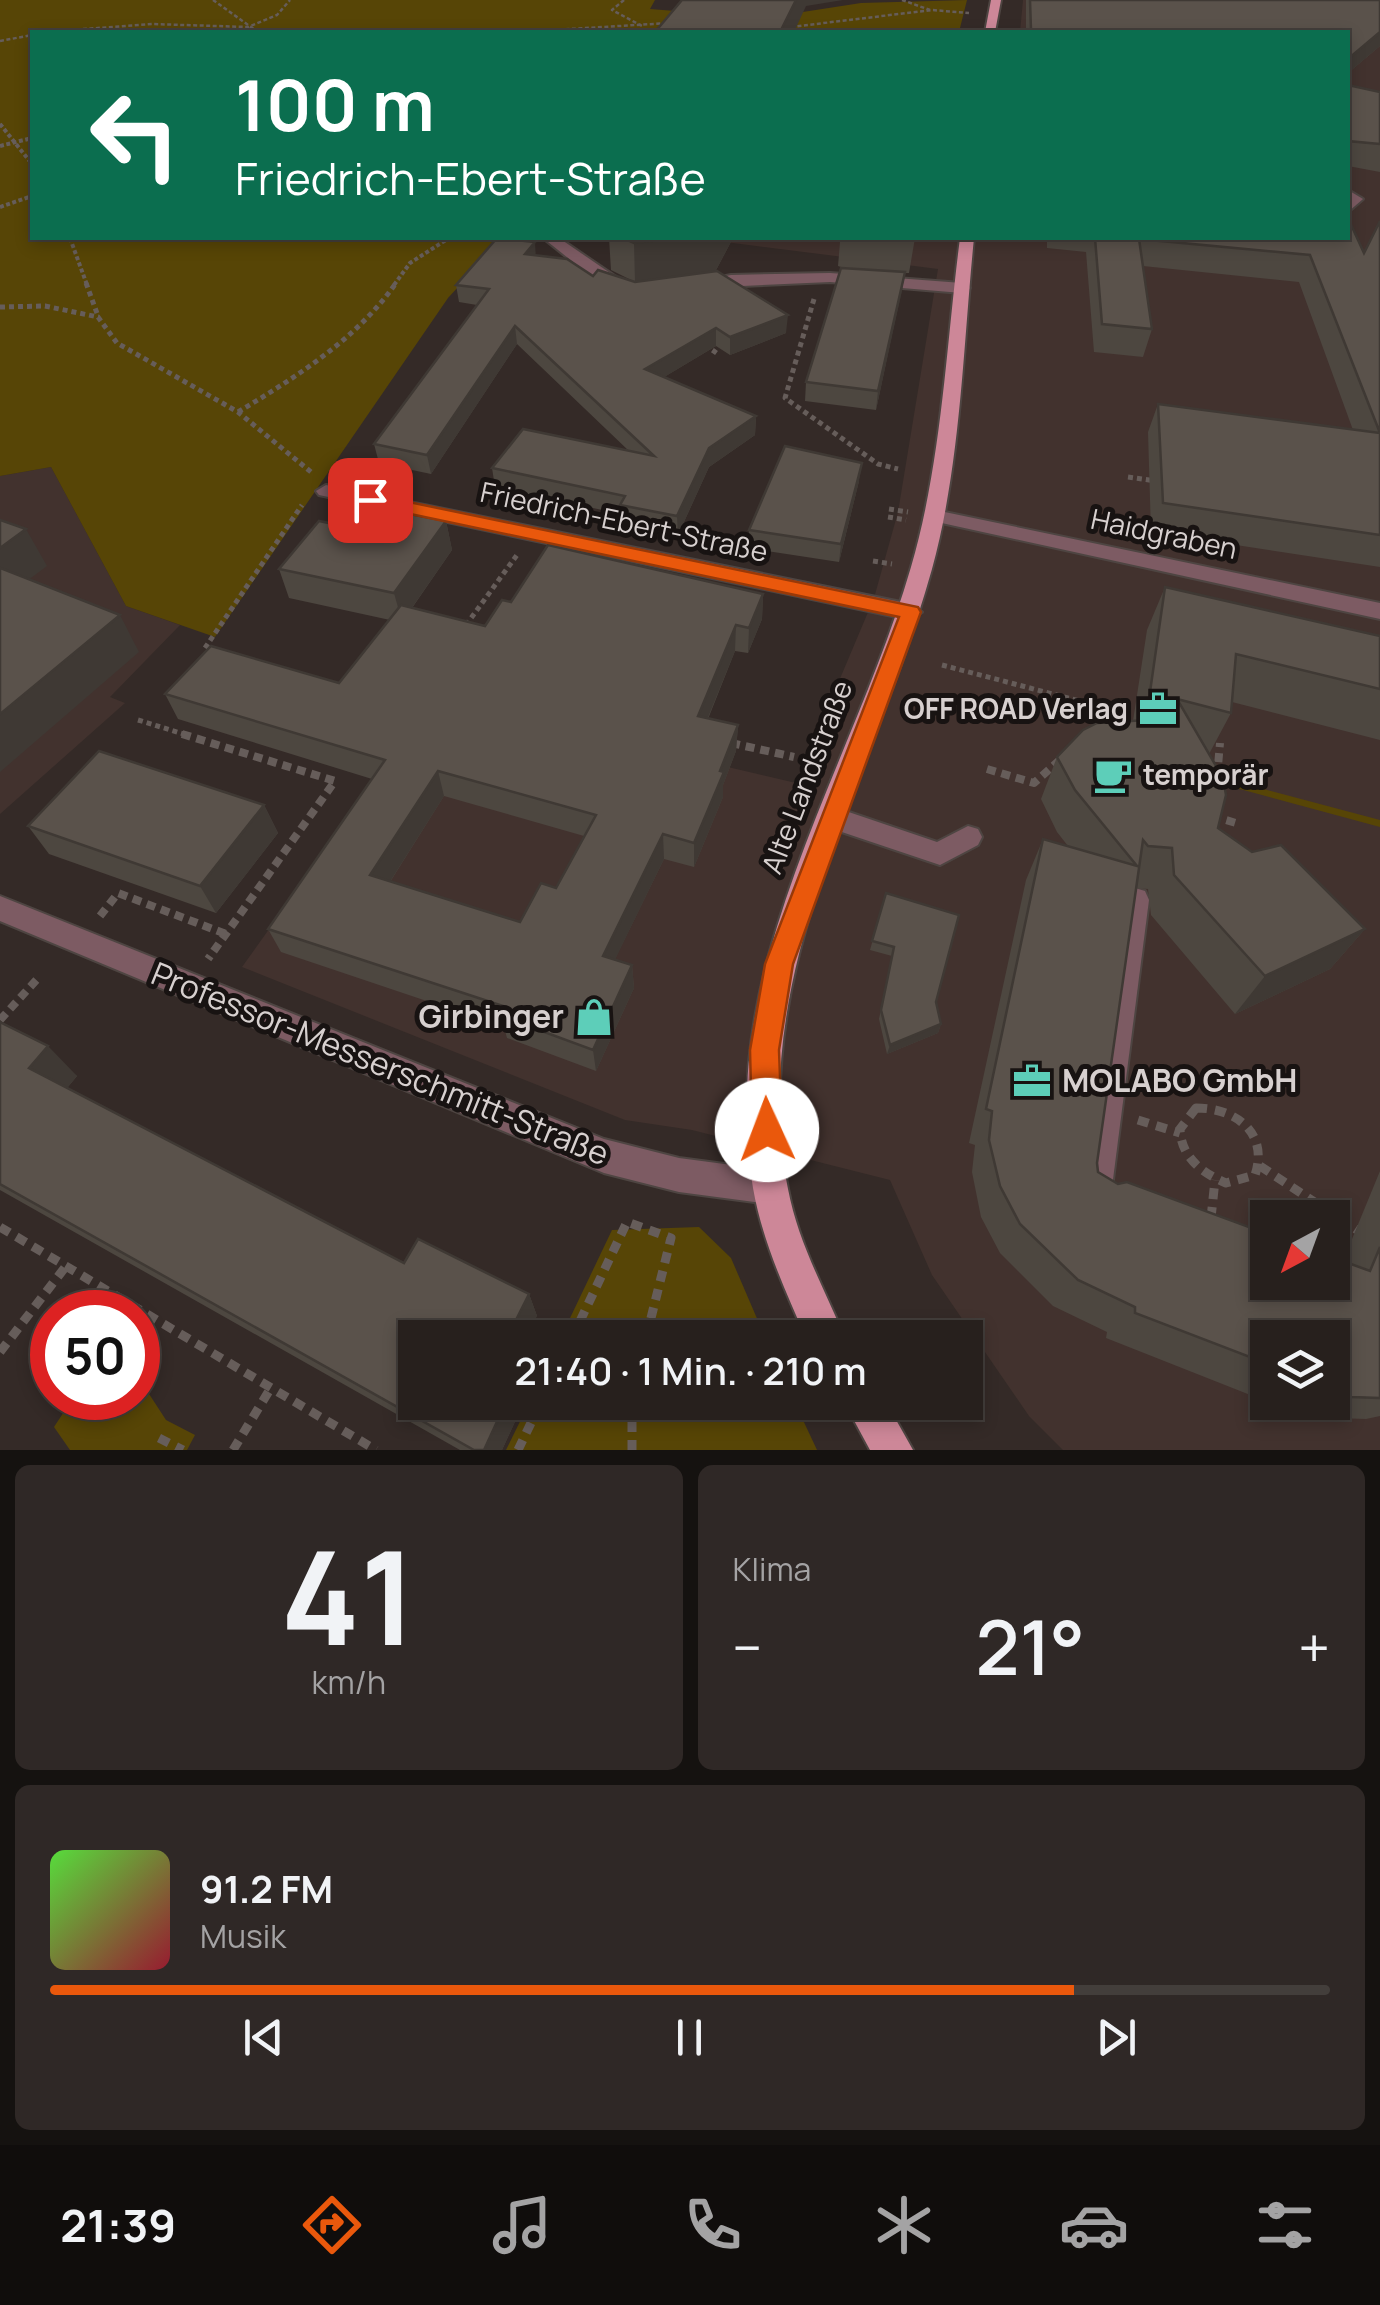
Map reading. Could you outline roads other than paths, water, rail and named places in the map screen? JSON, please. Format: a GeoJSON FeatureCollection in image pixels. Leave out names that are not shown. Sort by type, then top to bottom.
{"type":"FeatureCollection","features":[{"type":"Feature","properties":{"kind":"main road"},"geometry":{"type":"LineString","coordinates":[[990,30],[996,0]]}},
{"type":"Feature","properties":{"kind":"main road","name":"Alte Landstraße"},"geometry":{"type":"LineString","coordinates":[[818,1320],[770,1187],[764,1050],[779,964],[911,612],[935,516],[967,240]]}},
{"type":"Feature","properties":{"kind":"main road"},"geometry":{"type":"LineString","coordinates":[[874,1420],[893,1450]]}},
{"type":"Feature","properties":{"kind":"street"},"geometry":{"type":"LineString","coordinates":[[553,240],[613,286],[635,291]]}},
{"type":"Feature","properties":{"kind":"street"},"geometry":{"type":"LineString","coordinates":[[673,287],[741,277],[853,277],[962,288]]}},
{"type":"Feature","properties":{"kind":"street","name":"Friedrich-Ebert-Straße"},"geometry":{"type":"LineString","coordinates":[[328,488],[911,612]]}},
{"type":"Feature","properties":{"kind":"street","name":"Haidgraben"},"geometry":{"type":"LineString","coordinates":[[935,516],[1380,611]]}},
{"type":"Feature","properties":{"kind":"street"},"geometry":{"type":"LineString","coordinates":[[831,817],[940,854],[968,837]]}},
{"type":"Feature","properties":{"kind":"street"},"geometry":{"type":"LineString","coordinates":[[1094,1195],[1134,900]]}},
{"type":"Feature","properties":{"kind":"street","name":"Professor-Messerschmitt-Straße"},"geometry":{"type":"LineString","coordinates":[[0,908],[186,988],[604,1156],[679,1175],[770,1187]]}},
{"type":"Feature","properties":{"kind":"place","name":"OFF ROAD Verlag"},"geometry":{"type":"Point","coordinates":[1158,709]}},
{"type":"Feature","properties":{"kind":"place","name":"temporär"},"geometry":{"type":"Point","coordinates":[1113,775]}},
{"type":"Feature","properties":{"kind":"place","name":"Girbinger"},"geometry":{"type":"Point","coordinates":[594,1017]}},
{"type":"Feature","properties":{"kind":"place","name":"MOLABO GmbH"},"geometry":{"type":"Point","coordinates":[1032,1081]}}]}
